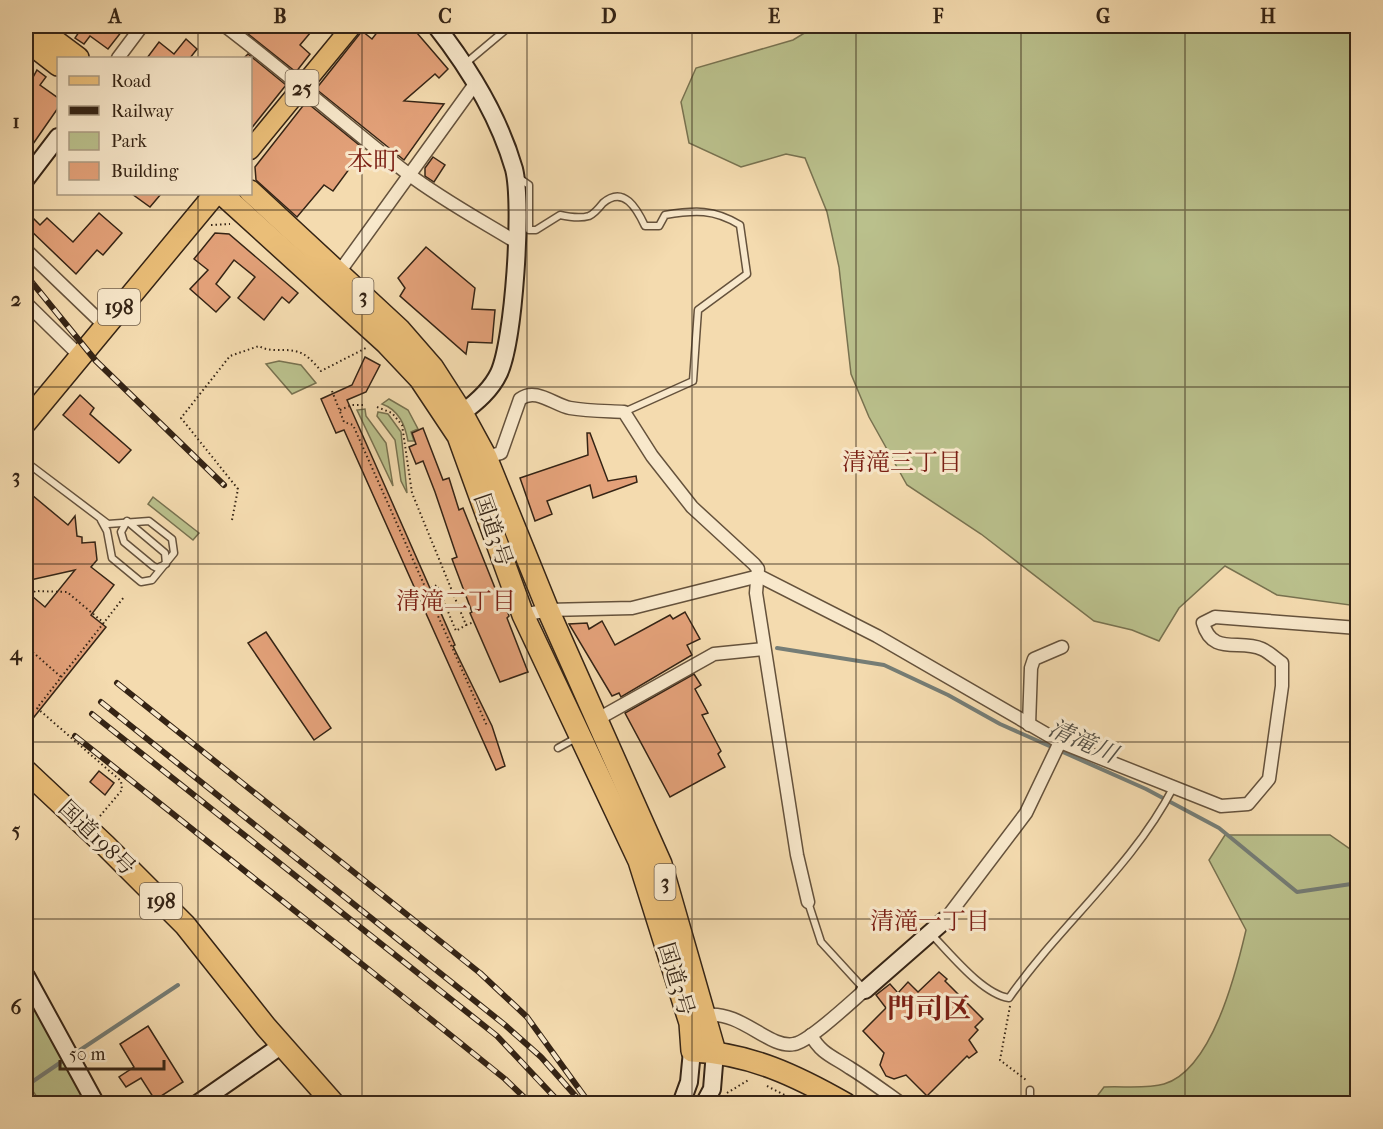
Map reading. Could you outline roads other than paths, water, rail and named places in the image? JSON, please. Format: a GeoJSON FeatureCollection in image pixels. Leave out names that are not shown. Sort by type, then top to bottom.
{"type":"FeatureCollection","features":[{"type":"Feature","properties":{"kind":"highway"},"geometry":{"type":"LineString","coordinates":[[35,26],[77,57]]}},
{"type":"Feature","properties":{"kind":"highway"},"geometry":{"type":"LineString","coordinates":[[26,40],[57,64]]}},
{"type":"Feature","properties":{"kind":"highway","name":"国道3号"},"geometry":{"type":"LineString","coordinates":[[252,193],[420,379],[458,436],[523,615],[639,861],[690,1023],[692,1051]]}},
{"type":"Feature","properties":{"kind":"highway","name":"198"},"geometry":{"type":"LineString","coordinates":[[26,422],[104,325],[214,195]]}},
{"type":"Feature","properties":{"kind":"highway","name":"国道3号"},"geometry":{"type":"LineString","coordinates":[[223,195],[333,281],[399,329],[433,368],[462,413],[486,457],[548,610],[661,864],[707,1015],[715,1052]]}},
{"type":"Feature","properties":{"kind":"highway","name":"国道198号"},"geometry":{"type":"LineString","coordinates":[[26,771],[105,845],[185,925],[333,1104]]}},
{"type":"Feature","properties":{"kind":"highway"},"geometry":{"type":"LineString","coordinates":[[692,1051],[737,1055],[779,1069],[842,1102]]}},
{"type":"Feature","properties":{"kind":"main road","name":"25"},"geometry":{"type":"LineString","coordinates":[[252,147],[298,82],[352,26]]}},
{"type":"Feature","properties":{"kind":"street"},"geometry":{"type":"LineString","coordinates":[[119,57],[142,26]]}},
{"type":"Feature","properties":{"kind":"street"},"geometry":{"type":"LineString","coordinates":[[225,26],[298,82],[409,174],[516,243]]}},
{"type":"Feature","properties":{"kind":"street"},"geometry":{"type":"LineString","coordinates":[[436,26],[465,64],[490,110],[515,176],[516,243],[505,359],[488,391],[462,413]]}},
{"type":"Feature","properties":{"kind":"street"},"geometry":{"type":"LineString","coordinates":[[333,281],[475,84]]}},
{"type":"Feature","properties":{"kind":"street"},"geometry":{"type":"LineString","coordinates":[[26,179],[57,138]]}},
{"type":"Feature","properties":{"kind":"street"},"geometry":{"type":"LineString","coordinates":[[26,250],[104,325]]}},
{"type":"Feature","properties":{"kind":"street"},"geometry":{"type":"LineString","coordinates":[[26,303],[80,356]]}},
{"type":"Feature","properties":{"kind":"street"},"geometry":{"type":"LineString","coordinates":[[486,457],[501,453],[520,399],[526,395],[535,394],[569,408],[624,412],[652,456],[692,507],[754,564],[759,576],[756,593],[797,855],[808,902]]}},
{"type":"Feature","properties":{"kind":"street"},"geometry":{"type":"LineString","coordinates":[[523,615],[548,610],[632,608],[759,576],[877,636],[1060,742],[1221,806],[1248,804],[1269,779],[1282,686],[1282,663],[1262,649],[1216,643],[1206,635],[1203,622],[1215,617],[1358,628]]}},
{"type":"Feature","properties":{"kind":"street"},"geometry":{"type":"LineString","coordinates":[[1029,724],[1031,668],[1034,659],[1062,647]]}},
{"type":"Feature","properties":{"kind":"street"},"geometry":{"type":"LineString","coordinates":[[596,720],[714,654],[764,648]]}},
{"type":"Feature","properties":{"kind":"street"},"geometry":{"type":"LineString","coordinates":[[707,1015],[729,1016],[788,1044],[799,1043],[811,1035],[945,920],[1026,813],[1060,742]]}},
{"type":"Feature","properties":{"kind":"street"},"geometry":{"type":"LineString","coordinates":[[26,976],[96,1104]]}},
{"type":"Feature","properties":{"kind":"street"},"geometry":{"type":"LineString","coordinates":[[811,1035],[827,1056],[848,1066],[902,1104]]}},
{"type":"Feature","properties":{"kind":"street"},"geometry":{"type":"LineString","coordinates":[[197,1104],[282,1045]]}},
{"type":"Feature","properties":{"kind":"street"},"geometry":{"type":"LineString","coordinates":[[683,1101],[689,1082],[692,1051]]}},
{"type":"Feature","properties":{"kind":"street"},"geometry":{"type":"LineString","coordinates":[[712,1101],[715,1052]]}},
{"type":"Feature","properties":{"kind":"lane"},"geometry":{"type":"LineString","coordinates":[[465,64],[510,26]]}},
{"type":"Feature","properties":{"kind":"lane"},"geometry":{"type":"LineString","coordinates":[[515,176],[529,185],[529,230],[536,230],[560,214],[569,217],[591,215],[609,199],[618,197],[630,201],[637,209],[645,226],[659,226],[665,215],[697,210],[722,214],[740,225],[747,274],[698,310],[693,381],[624,412]]}},
{"type":"Feature","properties":{"kind":"lane"},"geometry":{"type":"LineString","coordinates":[[26,462],[101,520],[112,525],[127,521],[148,521],[172,539],[174,553],[152,580],[146,583],[136,579],[112,558],[107,531],[101,520]]}},
{"type":"Feature","properties":{"kind":"lane"},"geometry":{"type":"LineString","coordinates":[[127,521],[121,532],[124,542],[153,566],[157,568],[166,564]]}},
{"type":"Feature","properties":{"kind":"lane"},"geometry":{"type":"LineString","coordinates":[[127,521],[165,553],[166,564]]}},
{"type":"Feature","properties":{"kind":"lane"},"geometry":{"type":"LineString","coordinates":[[558,748],[579,736]]}},
{"type":"Feature","properties":{"kind":"lane"},"geometry":{"type":"LineString","coordinates":[[931,933],[970,974],[1001,997],[1009,998],[1032,965],[1155,822],[1173,787]]}},
{"type":"Feature","properties":{"kind":"lane"},"geometry":{"type":"LineString","coordinates":[[808,902],[821,942],[865,990]]}},
{"type":"Feature","properties":{"kind":"lane"},"geometry":{"type":"LineString","coordinates":[[1030,1090],[1030,1104]]}},
{"type":"Feature","properties":{"kind":"waterway","name":"清滝川"},"geometry":{"type":"LineString","coordinates":[[777,648],[884,665],[948,695],[1000,724],[1146,789],[1219,828],[1297,892],[1358,883]]}},
{"type":"Feature","properties":{"kind":"waterway","name":"清滝川"},"geometry":{"type":"LineString","coordinates":[[74,1054],[178,985]]}},
{"type":"Feature","properties":{"kind":"waterway","name":"清滝川"},"geometry":{"type":"LineString","coordinates":[[26,1086],[67,1058]]}},
{"type":"Feature","properties":{"kind":"railway"},"geometry":{"type":"LineString","coordinates":[[26,275],[96,361],[224,485]]}},
{"type":"Feature","properties":{"kind":"railway"},"geometry":{"type":"LineString","coordinates":[[117,683],[480,973],[527,1017],[590,1104]]}},
{"type":"Feature","properties":{"kind":"railway"},"geometry":{"type":"LineString","coordinates":[[101,702],[505,1025],[541,1057],[580,1101]]}},
{"type":"Feature","properties":{"kind":"railway"},"geometry":{"type":"LineString","coordinates":[[92,714],[497,1036],[561,1104]]}},
{"type":"Feature","properties":{"kind":"railway"},"geometry":{"type":"LineString","coordinates":[[75,736],[505,1079],[531,1104]]}},
{"type":"Feature","properties":{"kind":"district","name":"本町"},"geometry":{"type":"Point","coordinates":[373,161]}},
{"type":"Feature","properties":{"kind":"district","name":"清滝三丁目"},"geometry":{"type":"Point","coordinates":[902,462]}},
{"type":"Feature","properties":{"kind":"district","name":"清滝二丁目"},"geometry":{"type":"Point","coordinates":[456,601]}},
{"type":"Feature","properties":{"kind":"district","name":"清滝一丁目"},"geometry":{"type":"Point","coordinates":[930,921]}},
{"type":"Feature","properties":{"kind":"district","name":"門司区"},"geometry":{"type":"Point","coordinates":[929,1008]}}]}
